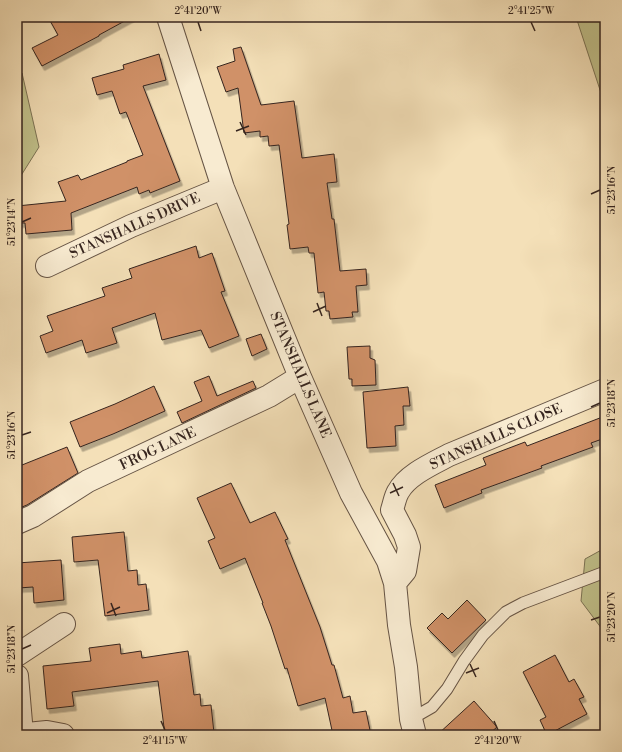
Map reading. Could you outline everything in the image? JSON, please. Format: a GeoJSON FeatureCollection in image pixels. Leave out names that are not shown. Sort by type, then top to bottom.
{"type":"FeatureCollection","features":[{"type":"Feature","properties":{"kind":"street","name":"STANSHALLS LANE"},"geometry":{"type":"LineString","coordinates":[[168,17],[223,188],[300,377],[350,493],[388,561],[395,583],[399,625],[406,667],[413,727]]}},
{"type":"Feature","properties":{"kind":"street","name":"STANSHALLS DRIVE"},"geometry":{"type":"LineString","coordinates":[[47,266],[131,226],[223,188]]}},
{"type":"Feature","properties":{"kind":"street","name":"FROG LANE"},"geometry":{"type":"LineString","coordinates":[[17,523],[33,516],[88,481],[269,396],[300,377]]}},
{"type":"Feature","properties":{"kind":"street","name":"STANSHALLS CLOSE"},"geometry":{"type":"LineString","coordinates":[[395,583],[405,571],[409,547],[405,534],[392,510],[398,492],[409,479],[426,467],[449,455],[605,390]]}},
{"type":"Feature","properties":{"kind":"street"},"geometry":{"type":"LineString","coordinates":[[17,655],[64,624]]}},
{"type":"Feature","properties":{"kind":"street"},"geometry":{"type":"LineString","coordinates":[[17,676],[19,735],[47,732],[64,735]]}},
{"type":"Feature","properties":{"kind":"lane"},"geometry":{"type":"LineString","coordinates":[[413,727],[447,689],[464,661],[484,635],[506,612],[523,603],[605,572]]}},
{"type":"Feature","properties":{"kind":"green space"},"geometry":{"type":"Polygon","coordinates":[[[576,17],[605,17],[605,105],[576,17]]]}},
{"type":"Feature","properties":{"kind":"green space"},"geometry":{"type":"Polygon","coordinates":[[[22,73],[39,147],[17,182],[17,74],[22,73]]]}},
{"type":"Feature","properties":{"kind":"green space"},"geometry":{"type":"Polygon","coordinates":[[[605,548],[605,633],[581,601],[585,559],[605,548]]]}},
{"type":"Feature","properties":{"kind":"building"},"geometry":{"type":"Polygon","coordinates":[[[48,17],[132,17],[42,66],[32,48],[58,35],[48,17]]]}},
{"type":"Feature","properties":{"kind":"building"},"geometry":{"type":"Polygon","coordinates":[[[241,47],[261,105],[294,101],[302,158],[334,154],[337,182],[327,183],[332,219],[334,219],[340,271],[366,269],[367,285],[356,286],[358,312],[352,312],[353,317],[330,319],[329,311],[326,311],[324,292],[318,293],[314,253],[309,253],[308,247],[290,249],[287,225],[289,224],[279,145],[269,146],[268,136],[260,137],[260,131],[244,133],[238,88],[226,92],[217,67],[235,61],[233,49],[241,47]]]}},
{"type":"Feature","properties":{"kind":"building"},"geometry":{"type":"Polygon","coordinates":[[[159,54],[166,80],[143,86],[180,181],[150,193],[149,190],[139,194],[137,187],[71,213],[72,230],[26,234],[25,223],[17,223],[17,206],[66,201],[58,182],[78,175],[81,180],[143,155],[126,112],[120,114],[112,91],[97,95],[92,78],[124,69],[123,65],[159,54]]]}},
{"type":"Feature","properties":{"kind":"building"},"geometry":{"type":"Polygon","coordinates":[[[196,246],[199,258],[212,253],[225,291],[221,292],[239,336],[209,348],[201,330],[162,340],[155,313],[112,328],[117,343],[86,353],[82,340],[46,353],[40,336],[53,331],[47,316],[105,296],[102,288],[132,278],[129,269],[196,246]]]}},
{"type":"Feature","properties":{"kind":"building"},"geometry":{"type":"Polygon","coordinates":[[[261,334],[267,349],[252,356],[246,339],[261,334]]]}},
{"type":"Feature","properties":{"kind":"building"},"geometry":{"type":"Polygon","coordinates":[[[370,346],[370,358],[375,360],[376,385],[352,386],[352,379],[349,379],[347,347],[370,346]]]}},
{"type":"Feature","properties":{"kind":"building"},"geometry":{"type":"Polygon","coordinates":[[[209,376],[217,396],[253,381],[256,388],[182,423],[177,412],[202,401],[194,382],[209,376]]]}},
{"type":"Feature","properties":{"kind":"building"},"geometry":{"type":"Polygon","coordinates":[[[154,386],[165,411],[80,447],[70,422],[154,386]]]}},
{"type":"Feature","properties":{"kind":"building"},"geometry":{"type":"Polygon","coordinates":[[[408,387],[410,406],[403,406],[404,425],[395,426],[396,446],[367,448],[363,392],[408,387]]]}},
{"type":"Feature","properties":{"kind":"building"},"geometry":{"type":"Polygon","coordinates":[[[605,416],[605,438],[591,443],[593,447],[541,466],[542,468],[481,490],[482,493],[444,508],[435,485],[486,465],[483,458],[525,442],[527,446],[605,416]]]}},
{"type":"Feature","properties":{"kind":"building"},"geometry":{"type":"Polygon","coordinates":[[[67,447],[78,473],[27,505],[17,509],[17,467],[67,447]]]}},
{"type":"Feature","properties":{"kind":"building"},"geometry":{"type":"Polygon","coordinates":[[[231,483],[250,523],[275,512],[288,539],[285,540],[320,627],[332,665],[334,665],[343,698],[350,696],[353,713],[366,711],[371,735],[333,735],[325,698],[298,706],[287,668],[285,669],[263,603],[245,558],[220,569],[208,541],[215,538],[197,498],[231,483]]]}},
{"type":"Feature","properties":{"kind":"building"},"geometry":{"type":"Polygon","coordinates":[[[124,532],[128,571],[137,570],[138,585],[146,584],[149,610],[105,616],[98,560],[74,562],[72,537],[124,532]]]}},
{"type":"Feature","properties":{"kind":"building"},"geometry":{"type":"Polygon","coordinates":[[[61,560],[64,600],[34,603],[33,587],[18,588],[17,563],[61,560]]]}},
{"type":"Feature","properties":{"kind":"building"},"geometry":{"type":"Polygon","coordinates":[[[467,600],[486,620],[452,653],[427,628],[442,613],[448,619],[467,600]]]}},
{"type":"Feature","properties":{"kind":"building"},"geometry":{"type":"Polygon","coordinates":[[[120,644],[121,654],[141,651],[142,658],[188,651],[194,695],[200,694],[201,706],[211,705],[214,733],[196,735],[165,735],[158,681],[72,692],[74,706],[47,709],[43,666],[91,661],[89,648],[120,644]]]}},
{"type":"Feature","properties":{"kind":"building"},"geometry":{"type":"Polygon","coordinates":[[[555,655],[569,682],[574,679],[584,697],[579,699],[587,714],[547,735],[540,720],[546,717],[523,672],[555,655]]]}},
{"type":"Feature","properties":{"kind":"building"},"geometry":{"type":"Polygon","coordinates":[[[474,701],[497,727],[488,735],[437,735],[474,701]]]}}]}
